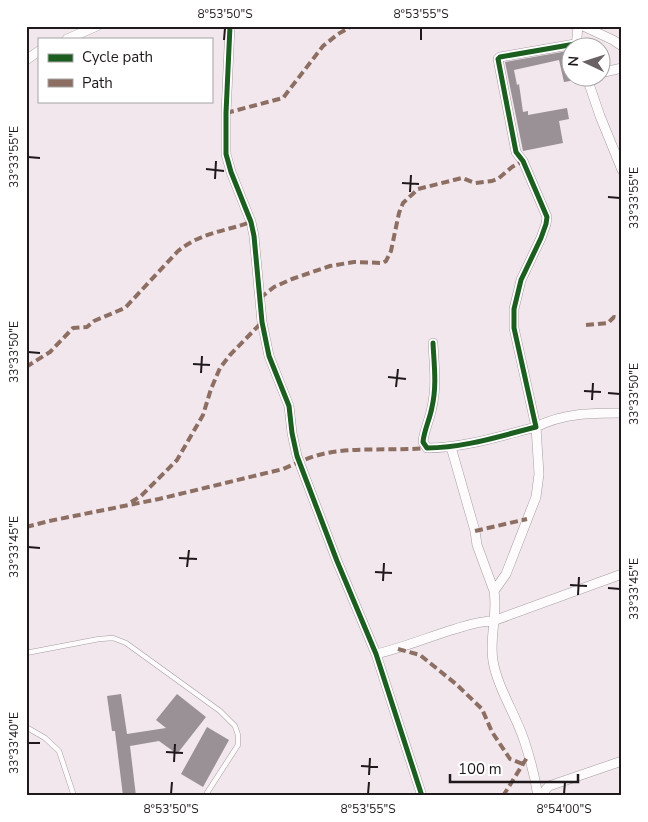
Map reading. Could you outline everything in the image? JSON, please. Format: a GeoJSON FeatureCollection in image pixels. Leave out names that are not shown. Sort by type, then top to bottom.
{"type":"FeatureCollection","features":[{"type":"Feature","properties":{"kind":"street"},"geometry":{"type":"LineString","coordinates":[[69,38],[97,26]]}},
{"type":"Feature","properties":{"kind":"street"},"geometry":{"type":"LineString","coordinates":[[230,26],[226,154],[231,172],[251,222],[254,236],[262,322],[267,348],[289,406],[294,449],[337,561],[376,654],[422,796]]}},
{"type":"Feature","properties":{"kind":"street"},"geometry":{"type":"LineString","coordinates":[[583,26],[614,40],[622,46]]}},
{"type":"Feature","properties":{"kind":"street"},"geometry":{"type":"LineString","coordinates":[[494,591],[506,574],[536,497],[539,474],[536,427],[514,328],[514,309],[521,280],[546,224],[546,217],[523,161],[516,152],[498,59],[519,53],[560,48]]}},
{"type":"Feature","properties":{"kind":"street"},"geometry":{"type":"LineString","coordinates":[[26,60],[38,52]]}},
{"type":"Feature","properties":{"kind":"street"},"geometry":{"type":"LineString","coordinates":[[590,88],[622,170]]}},
{"type":"Feature","properties":{"kind":"street"},"geometry":{"type":"LineString","coordinates":[[433,343],[435,389],[422,442],[427,448],[452,447],[536,427],[569,416],[590,413],[622,413]]}},
{"type":"Feature","properties":{"kind":"street"},"geometry":{"type":"LineString","coordinates":[[452,447],[475,530],[477,545],[494,591],[493,660],[508,706],[524,739],[539,796]]}},
{"type":"Feature","properties":{"kind":"street"},"geometry":{"type":"LineString","coordinates":[[376,654],[398,649],[481,621],[493,621],[622,574]]}},
{"type":"Feature","properties":{"kind":"street"},"geometry":{"type":"LineString","coordinates":[[539,796],[549,786],[622,761]]}},
{"type":"Feature","properties":{"kind":"lane"},"geometry":{"type":"LineString","coordinates":[[26,653],[99,638],[117,639],[137,650],[220,712],[235,726],[238,735],[238,745],[206,796]]}},
{"type":"Feature","properties":{"kind":"lane"},"geometry":{"type":"LineString","coordinates":[[26,727],[57,748],[65,765],[74,796]]}},
{"type":"Feature","properties":{"kind":"building"},"geometry":{"type":"Polygon","coordinates":[[[560,52],[560,64],[559,60],[514,70],[517,85],[519,84],[523,112],[528,111],[528,115],[567,108],[569,119],[559,121],[563,143],[523,151],[505,62],[560,52]]]}},
{"type":"Feature","properties":{"kind":"building"},"geometry":{"type":"Polygon","coordinates":[[[121,694],[127,734],[166,728],[156,720],[177,694],[206,717],[177,754],[159,741],[130,746],[136,796],[123,796],[115,731],[112,731],[107,696],[121,694]]]}},
{"type":"Feature","properties":{"kind":"building"},"geometry":{"type":"Polygon","coordinates":[[[207,727],[229,740],[203,787],[181,774],[207,727]]]}},
{"type":"Feature","properties":{"kind":"marked path"},"geometry":{"type":"LineString","coordinates":[[226,113],[283,98],[323,46],[352,26]]}},
{"type":"Feature","properties":{"kind":"marked path"},"geometry":{"type":"LineString","coordinates":[[260,298],[274,287],[330,266],[354,262],[383,263],[391,251],[403,203],[418,189],[462,178],[475,183],[492,181],[523,161]]}},
{"type":"Feature","properties":{"kind":"marked path"},"geometry":{"type":"LineString","coordinates":[[26,367],[50,352],[73,328],[87,327],[94,321],[125,308],[178,251],[187,245],[204,236],[251,222]]}},
{"type":"Feature","properties":{"kind":"marked path"},"geometry":{"type":"LineString","coordinates":[[586,325],[608,323],[614,317],[622,319]]}},
{"type":"Feature","properties":{"kind":"marked path"},"geometry":{"type":"LineString","coordinates":[[131,502],[141,496],[177,460],[203,415],[220,368],[262,322]]}},
{"type":"Feature","properties":{"kind":"marked path"},"geometry":{"type":"LineString","coordinates":[[26,527],[159,499],[283,469],[327,453],[352,450],[427,448]]}},
{"type":"Feature","properties":{"kind":"marked path"},"geometry":{"type":"LineString","coordinates":[[475,531],[527,519]]}},
{"type":"Feature","properties":{"kind":"marked path"},"geometry":{"type":"LineString","coordinates":[[398,649],[420,655],[456,684],[482,709],[492,732],[510,759],[523,764]]}},
{"type":"Feature","properties":{"kind":"marked path"},"geometry":{"type":"LineString","coordinates":[[503,796],[528,756]]}},
{"type":"Feature","properties":{"kind":"cycle path"},"geometry":{"type":"LineString","coordinates":[[230,26],[226,154],[231,172],[251,222],[254,236],[262,322],[269,356],[289,406],[297,456],[337,561],[376,654],[422,796]]}},
{"type":"Feature","properties":{"kind":"cycle path"},"geometry":{"type":"LineString","coordinates":[[433,343],[434,399],[423,442],[427,448],[468,444],[536,427],[514,328],[514,309],[521,280],[541,238],[547,217],[523,161],[516,152],[498,59],[500,57],[560,47]]}}]}
